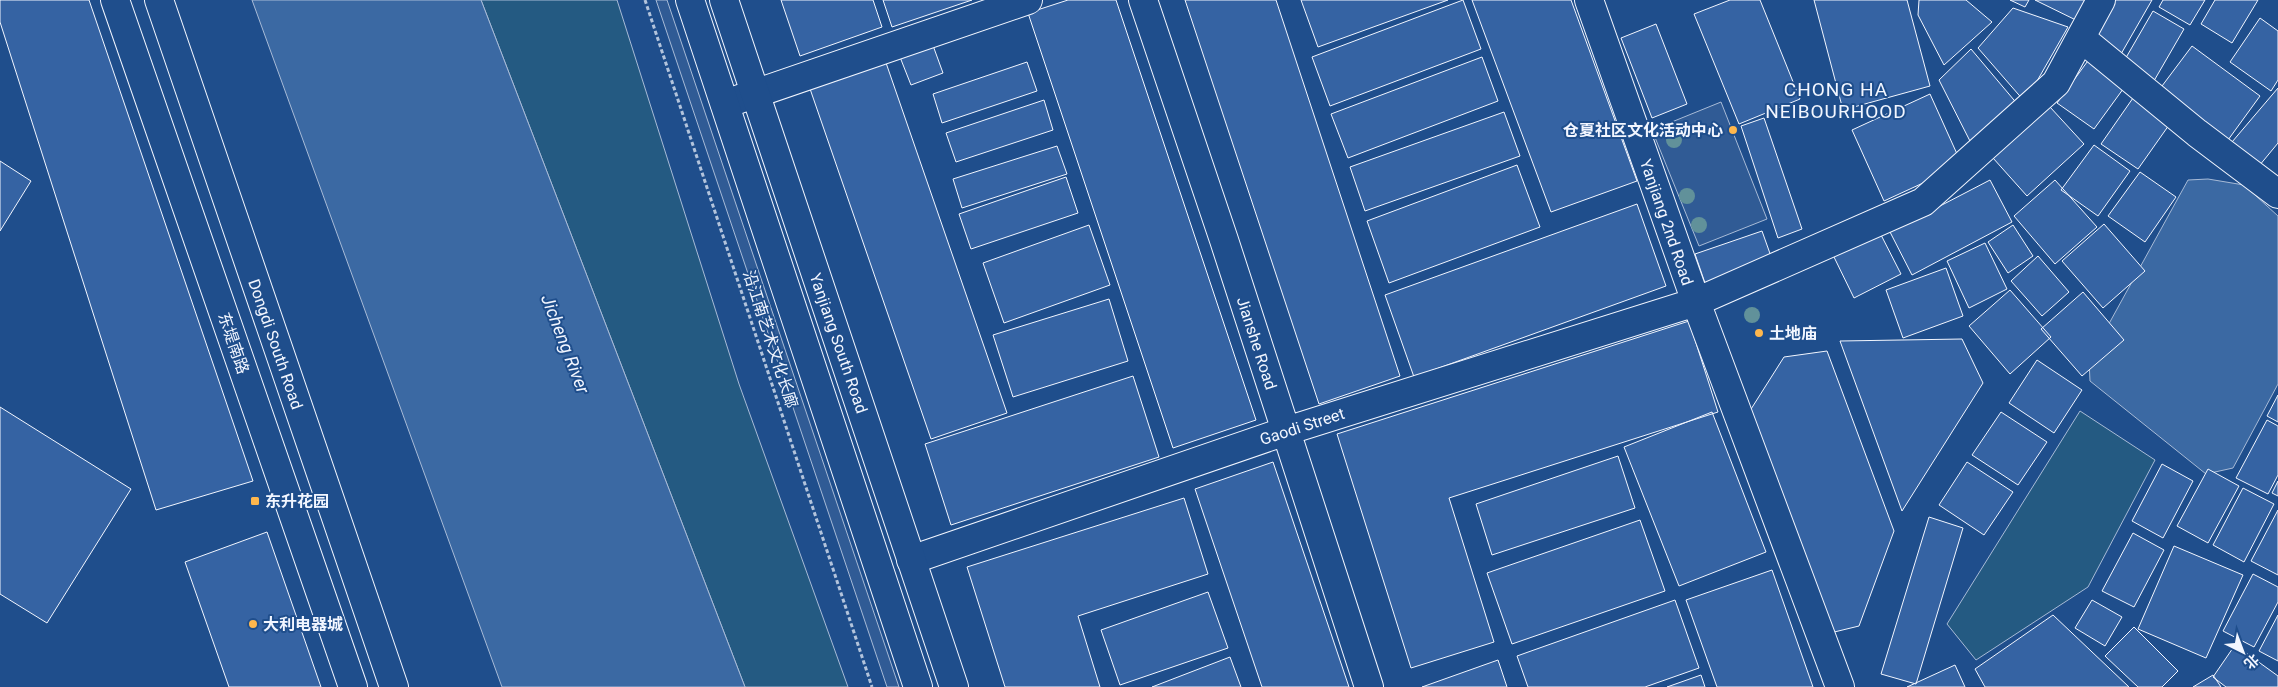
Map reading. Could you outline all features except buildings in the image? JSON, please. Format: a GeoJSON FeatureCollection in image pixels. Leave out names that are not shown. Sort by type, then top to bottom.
{"type":"FeatureCollection","features":[{"type":"Feature","properties":{"kind":"main road","name":"东堤南路"},"geometry":{"type":"LineString","coordinates":[[115,0],[353,687]]}},
{"type":"Feature","properties":{"kind":"main road","name":"Dongdi South Road"},"geometry":{"type":"LineString","coordinates":[[159,0],[394,687]]}},
{"type":"Feature","properties":{"kind":"main road","name":"Yanjiang South Road"},"geometry":{"type":"LineString","coordinates":[[690,0],[918,687]]}},
{"type":"Feature","properties":{"kind":"main road","name":"Yanjiang South Road"},"geometry":{"type":"LineString","coordinates":[[724,0],[954,687]]}},
{"type":"Feature","properties":{"kind":"main road"},"geometry":{"type":"LineString","coordinates":[[724,104],[1028,0]]}},
{"type":"Feature","properties":{"kind":"main road","name":"Jianshe Road"},"geometry":{"type":"LineString","coordinates":[[1143,0],[1369,687]]}},
{"type":"Feature","properties":{"kind":"main road","name":"Yanjiang 2nd Road"},"geometry":{"type":"LineString","coordinates":[[1589,0],[1696,302],[1840,687]]}},
{"type":"Feature","properties":{"kind":"main road","name":"Gaodi Street"},"geometry":{"type":"LineString","coordinates":[[911,560],[1286,431],[1696,302],[1923,202],[2056,83],[2101,0]]}},
{"type":"Feature","properties":{"kind":"main road"},"geometry":{"type":"LineString","coordinates":[[2081,38],[2197,133],[2278,194]]}},
{"type":"Feature","properties":{"kind":"path","name":"沿江南艺术文化长廊"},"geometry":{"type":"LineString","coordinates":[[645,0],[872,687]]}},
{"type":"Feature","properties":{"kind":"shaded area"},"geometry":{"type":"Polygon","coordinates":[[[481,0],[617,0],[739,384],[848,687],[745,687],[481,0]]]}},
{"type":"Feature","properties":{"kind":"shaded area"},"geometry":{"type":"Polygon","coordinates":[[[656,0],[667,0],[899,687],[887,687],[656,0]]]}},
{"type":"Feature","properties":{"kind":"shaded area"},"geometry":{"type":"Polygon","coordinates":[[[1721,102],[1767,219],[1699,246],[1652,130],[1721,102]]]}},
{"type":"Feature","properties":{"kind":"shaded area"},"geometry":{"type":"Polygon","coordinates":[[[2080,411],[2155,460],[2088,587],[1976,660],[1947,624],[2080,411]]]}},
{"type":"Feature","properties":{"kind":"water","name":"Jicheng River"},"geometry":{"type":"Polygon","coordinates":[[[252,0],[481,0],[745,687],[502,687],[252,0]]]}},
{"type":"Feature","properties":{"kind":"water"},"geometry":{"type":"Polygon","coordinates":[[[2208,179],[2244,185],[2278,216],[2278,384],[2233,468],[2206,474],[2090,381],[2089,360],[2188,180],[2208,179]]]}},
{"type":"Feature","properties":{"kind":"place","name":"仓夏社区文化活动中心"},"geometry":{"type":"Point","coordinates":[1733,130]}},
{"type":"Feature","properties":{"kind":"place","name":"土地庙"},"geometry":{"type":"Point","coordinates":[1759,333]}},
{"type":"Feature","properties":{"kind":"place","name":"东升花园"},"geometry":{"type":"Point","coordinates":[255,501]}},
{"type":"Feature","properties":{"kind":"place","name":"大利电器城"},"geometry":{"type":"Point","coordinates":[253,624]}},
{"type":"Feature","properties":{"kind":"district","name":"CHONG HA NEIBOURHOOD"},"geometry":{"type":"Point","coordinates":[1836,100]}}]}
